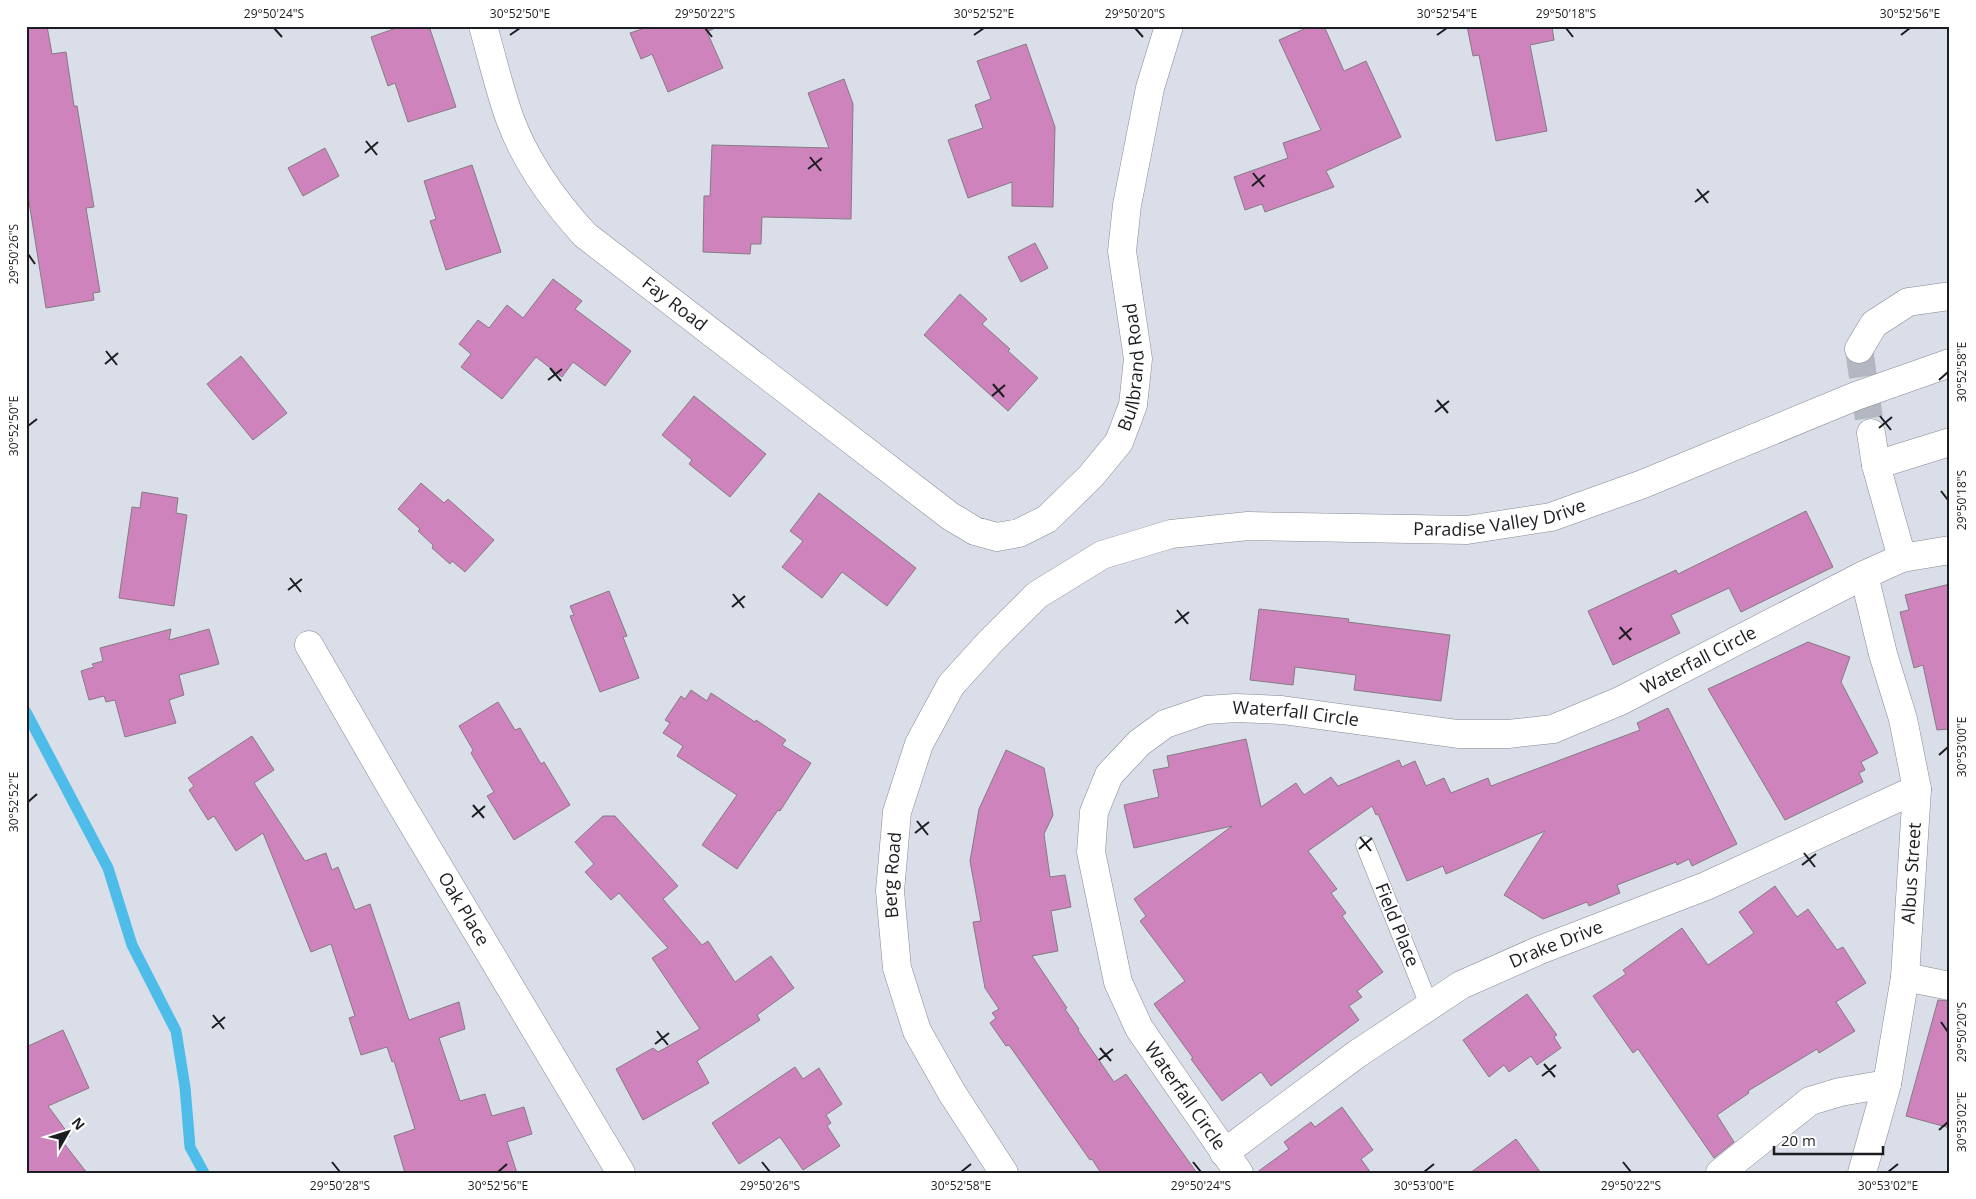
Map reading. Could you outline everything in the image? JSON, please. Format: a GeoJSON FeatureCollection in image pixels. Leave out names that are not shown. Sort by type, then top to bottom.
{"type":"FeatureCollection","features":[{"type":"Feature","properties":{"kind":"street","name":"Fay Road"},"geometry":{"type":"LineString","coordinates":[[483,26],[510,120],[534,169],[557,204],[585,235],[950,516]]}},
{"type":"Feature","properties":{"kind":"street","name":"Bullbrand Road"},"geometry":{"type":"LineString","coordinates":[[950,516],[975,531],[997,537],[1019,533],[1047,519],[1091,476],[1119,442],[1134,404],[1138,359],[1122,251],[1127,205],[1150,88],[1169,26]]}},
{"type":"Feature","properties":{"kind":"street"},"geometry":{"type":"LineString","coordinates":[[1859,349],[1874,324],[1908,302],[1950,296]]}},
{"type":"Feature","properties":{"kind":"street","name":"Paradise Valley Drive"},"geometry":{"type":"LineString","coordinates":[[1038,595],[1102,555],[1171,534],[1248,526],[1467,530],[1551,517],[1643,484],[1856,396],[1950,364]]}},
{"type":"Feature","properties":{"kind":"street"},"geometry":{"type":"LineString","coordinates":[[1871,433],[1876,465],[1902,558]]}},
{"type":"Feature","properties":{"kind":"street"},"geometry":{"type":"LineString","coordinates":[[1876,465],[1950,442]]}},
{"type":"Feature","properties":{"kind":"street","name":"Waterfall Circle"},"geometry":{"type":"LineString","coordinates":[[1231,1163],[1138,1028],[1118,982],[1105,925],[1091,852],[1094,812],[1109,775],[1139,743],[1165,724],[1206,710],[1236,708],[1282,710],[1458,734],[1508,734],[1553,729],[1620,701],[1864,575],[1902,558],[1950,550]]}},
{"type":"Feature","properties":{"kind":"street","name":"Albus Street"},"geometry":{"type":"LineString","coordinates":[[1862,1173],[1887,1084],[1905,977],[1917,789],[1903,719],[1883,654],[1864,575]]}},
{"type":"Feature","properties":{"kind":"street","name":"Berg Road"},"geometry":{"type":"LineString","coordinates":[[1004,1173],[952,1093],[917,1031],[897,968],[890,891],[897,812],[919,744],[951,685],[989,643],[1038,595]]}},
{"type":"Feature","properties":{"kind":"street","name":"Oak Place"},"geometry":{"type":"LineString","coordinates":[[309,645],[395,794],[621,1173]]}},
{"type":"Feature","properties":{"kind":"street","name":"Drake Drive"},"geometry":{"type":"LineString","coordinates":[[1231,1163],[1357,1054],[1429,1005],[1470,981],[1540,950],[1706,886],[1917,789]]}},
{"type":"Feature","properties":{"kind":"street"},"geometry":{"type":"LineString","coordinates":[[1905,977],[1950,986]]}},
{"type":"Feature","properties":{"kind":"street"},"geometry":{"type":"LineString","coordinates":[[1720,1173],[1810,1101],[1840,1092],[1887,1084]]}},
{"type":"Feature","properties":{"kind":"lane","name":"Field Place"},"geometry":{"type":"LineString","coordinates":[[1365,844],[1429,1005]]}},
{"type":"Feature","properties":{"kind":"building"},"geometry":{"type":"Polygon","coordinates":[[[26,26],[47,26],[52,54],[66,52],[74,106],[77,106],[94,207],[86,208],[100,292],[93,293],[94,300],[46,308],[26,183],[26,26]]]}},
{"type":"Feature","properties":{"kind":"building"},"geometry":{"type":"Polygon","coordinates":[[[402,26],[429,26],[456,107],[408,122],[395,83],[388,86],[371,37],[402,26]]]}},
{"type":"Feature","properties":{"kind":"building"},"geometry":{"type":"Polygon","coordinates":[[[641,26],[719,26],[707,32],[723,68],[668,92],[652,54],[641,59],[630,33],[642,29],[641,26]]]}},
{"type":"Feature","properties":{"kind":"building"},"geometry":{"type":"Polygon","coordinates":[[[1311,26],[1324,26],[1344,71],[1366,61],[1401,137],[1326,171],[1334,187],[1265,212],[1262,204],[1245,210],[1234,177],[1288,158],[1283,143],[1321,130],[1279,40],[1311,26]]]}},
{"type":"Feature","properties":{"kind":"building"},"geometry":{"type":"Polygon","coordinates":[[[1467,26],[1552,26],[1554,40],[1530,45],[1547,131],[1496,141],[1479,55],[1473,56],[1467,26]]]}},
{"type":"Feature","properties":{"kind":"building"},"geometry":{"type":"Polygon","coordinates":[[[1026,44],[1055,127],[1053,207],[1012,206],[1012,182],[968,198],[948,140],[983,128],[975,105],[991,99],[977,61],[1026,44]]]}},
{"type":"Feature","properties":{"kind":"building"},"geometry":{"type":"Polygon","coordinates":[[[844,79],[853,104],[851,219],[762,217],[761,244],[751,244],[750,254],[703,252],[704,196],[710,196],[712,145],[829,148],[808,93],[844,79]]]}},
{"type":"Feature","properties":{"kind":"building"},"geometry":{"type":"Polygon","coordinates":[[[325,148],[339,176],[303,196],[288,168],[325,148]]]}},
{"type":"Feature","properties":{"kind":"building"},"geometry":{"type":"Polygon","coordinates":[[[472,165],[501,252],[446,270],[430,221],[436,219],[424,181],[472,165]]]}},
{"type":"Feature","properties":{"kind":"building"},"geometry":{"type":"Polygon","coordinates":[[[1035,243],[1048,268],[1021,282],[1008,257],[1035,243]]]}},
{"type":"Feature","properties":{"kind":"building"},"geometry":{"type":"Polygon","coordinates":[[[553,279],[582,301],[575,309],[631,351],[605,386],[573,362],[562,377],[536,357],[502,399],[461,367],[471,354],[459,344],[478,320],[489,328],[507,305],[523,318],[553,279]]]}},
{"type":"Feature","properties":{"kind":"building"},"geometry":{"type":"Polygon","coordinates":[[[960,294],[987,319],[982,324],[1038,378],[1008,411],[924,335],[960,294]]]}},
{"type":"Feature","properties":{"kind":"building"},"geometry":{"type":"Polygon","coordinates":[[[241,356],[287,413],[253,440],[207,384],[241,356]]]}},
{"type":"Feature","properties":{"kind":"building"},"geometry":{"type":"Polygon","coordinates":[[[694,396],[766,454],[730,497],[689,464],[692,460],[662,435],[694,396]]]}},
{"type":"Feature","properties":{"kind":"building"},"geometry":{"type":"Polygon","coordinates":[[[421,483],[444,503],[448,499],[494,540],[465,572],[452,561],[450,564],[432,548],[433,545],[418,531],[420,529],[398,509],[421,483]]]}},
{"type":"Feature","properties":{"kind":"building"},"geometry":{"type":"Polygon","coordinates":[[[142,492],[178,498],[176,513],[187,515],[174,606],[119,598],[132,507],[140,508],[142,492]]]}},
{"type":"Feature","properties":{"kind":"building"},"geometry":{"type":"Polygon","coordinates":[[[819,493],[916,568],[887,606],[842,572],[822,598],[782,567],[803,541],[790,531],[819,493]]]}},
{"type":"Feature","properties":{"kind":"building"},"geometry":{"type":"Polygon","coordinates":[[[1806,511],[1833,567],[1741,612],[1729,588],[1671,615],[1680,633],[1613,665],[1588,611],[1676,570],[1678,574],[1806,511]]]}},
{"type":"Feature","properties":{"kind":"building"},"geometry":{"type":"Polygon","coordinates":[[[1950,584],[1950,729],[1937,730],[1923,665],[1914,668],[1900,612],[1909,610],[1905,595],[1950,584]]]}},
{"type":"Feature","properties":{"kind":"building"},"geometry":{"type":"Polygon","coordinates":[[[609,591],[627,636],[623,637],[639,678],[600,692],[570,616],[574,615],[570,606],[609,591]]]}},
{"type":"Feature","properties":{"kind":"building"},"geometry":{"type":"Polygon","coordinates":[[[1259,609],[1349,619],[1348,622],[1450,635],[1441,701],[1354,690],[1356,675],[1295,667],[1293,685],[1250,680],[1259,609]]]}},
{"type":"Feature","properties":{"kind":"building"},"geometry":{"type":"Polygon","coordinates":[[[171,629],[169,640],[209,629],[219,664],[179,675],[184,695],[169,700],[176,723],[125,737],[115,700],[106,702],[104,696],[89,700],[81,671],[94,667],[92,664],[103,661],[100,648],[171,629]]]}},
{"type":"Feature","properties":{"kind":"building"},"geometry":{"type":"Polygon","coordinates":[[[1808,642],[1850,657],[1841,682],[1878,753],[1861,762],[1865,770],[1859,773],[1863,782],[1785,820],[1708,689],[1808,642]]]}},
{"type":"Feature","properties":{"kind":"building"},"geometry":{"type":"Polygon","coordinates":[[[691,690],[707,701],[711,693],[755,722],[756,720],[786,740],[782,745],[811,763],[780,811],[778,810],[737,869],[702,845],[737,795],[677,756],[683,746],[663,733],[670,723],[665,720],[681,696],[685,699],[691,690]]]}},
{"type":"Feature","properties":{"kind":"building"},"geometry":{"type":"Polygon","coordinates":[[[498,702],[515,730],[520,728],[541,764],[544,762],[570,805],[514,840],[487,796],[494,792],[471,753],[473,750],[459,726],[498,702]]]}},
{"type":"Feature","properties":{"kind":"building"},"geometry":{"type":"Polygon","coordinates":[[[1668,708],[1737,844],[1692,866],[1689,859],[1677,865],[1676,862],[1617,885],[1620,893],[1589,906],[1587,902],[1543,919],[1504,895],[1545,831],[1446,874],[1443,866],[1407,881],[1378,814],[1376,815],[1372,806],[1308,851],[1337,889],[1331,893],[1346,913],[1342,916],[1383,972],[1357,991],[1362,997],[1349,1006],[1359,1020],[1271,1086],[1261,1072],[1222,1101],[1154,1004],[1185,981],[1140,921],[1146,916],[1134,899],[1232,826],[1134,848],[1124,805],[1159,797],[1153,770],[1169,767],[1167,756],[1246,739],[1261,807],[1296,783],[1304,795],[1331,777],[1338,786],[1399,760],[1402,767],[1415,761],[1426,786],[1444,778],[1451,793],[1488,778],[1491,786],[1640,730],[1637,723],[1668,708]]]}},
{"type":"Feature","properties":{"kind":"building"},"geometry":{"type":"Polygon","coordinates":[[[252,736],[274,770],[254,783],[305,861],[326,853],[332,870],[338,867],[355,910],[370,904],[409,1020],[459,1002],[465,1029],[439,1038],[460,1101],[485,1094],[492,1116],[524,1107],[532,1134],[507,1142],[517,1173],[405,1173],[394,1136],[415,1129],[394,1061],[392,1062],[387,1047],[361,1055],[349,1018],[355,1016],[331,944],[311,952],[263,833],[236,851],[214,816],[208,820],[189,790],[194,786],[188,778],[252,736]]]}},
{"type":"Feature","properties":{"kind":"building"},"geometry":{"type":"Polygon","coordinates":[[[1006,750],[1044,768],[1053,815],[1044,834],[1050,877],[1065,875],[1071,907],[1051,911],[1058,951],[1032,956],[1067,1008],[1065,1009],[1078,1030],[1114,1082],[1126,1074],[1197,1173],[1101,1173],[1009,1045],[1006,1046],[990,1023],[996,1018],[992,1013],[999,1009],[985,988],[973,922],[981,921],[970,861],[979,809],[1006,750]]]}},
{"type":"Feature","properties":{"kind":"building"},"geometry":{"type":"Polygon","coordinates":[[[603,816],[615,816],[678,886],[663,899],[702,945],[708,941],[735,982],[771,956],[794,988],[757,1015],[760,1020],[697,1061],[709,1083],[643,1120],[616,1069],[653,1048],[658,1052],[700,1029],[652,958],[668,948],[619,893],[611,900],[585,872],[594,864],[575,842],[603,816]]]}},
{"type":"Feature","properties":{"kind":"building"},"geometry":{"type":"Polygon","coordinates":[[[1775,886],[1797,917],[1808,909],[1837,950],[1843,947],[1866,983],[1836,1002],[1855,1031],[1819,1053],[1817,1049],[1748,1091],[1749,1093],[1717,1115],[1734,1142],[1714,1158],[1638,1049],[1633,1053],[1593,996],[1626,974],[1623,970],[1682,928],[1708,965],[1754,933],[1739,912],[1775,886]]]}},
{"type":"Feature","properties":{"kind":"building"},"geometry":{"type":"Polygon","coordinates":[[[1527,994],[1557,1035],[1554,1037],[1561,1048],[1537,1065],[1531,1056],[1509,1072],[1504,1065],[1489,1077],[1463,1040],[1527,994]]]}},
{"type":"Feature","properties":{"kind":"building"},"geometry":{"type":"Polygon","coordinates":[[[1938,1000],[1950,1001],[1950,1128],[1906,1116],[1938,1000]]]}},
{"type":"Feature","properties":{"kind":"building"},"geometry":{"type":"Polygon","coordinates":[[[63,1030],[89,1088],[48,1106],[70,1136],[63,1142],[87,1173],[26,1173],[26,1047],[63,1030]]]}},
{"type":"Feature","properties":{"kind":"building"},"geometry":{"type":"Polygon","coordinates":[[[795,1067],[803,1079],[819,1068],[842,1104],[826,1115],[831,1123],[827,1126],[840,1146],[803,1170],[780,1137],[739,1164],[712,1123],[795,1067]]]}},
{"type":"Feature","properties":{"kind":"building"},"geometry":{"type":"Polygon","coordinates":[[[1342,1107],[1373,1150],[1361,1159],[1371,1173],[1256,1173],[1289,1149],[1284,1142],[1311,1122],[1315,1127],[1342,1107]]]}},
{"type":"Feature","properties":{"kind":"building"},"geometry":{"type":"Polygon","coordinates":[[[1516,1139],[1541,1173],[1470,1173],[1516,1139]]]}},
{"type":"Feature","properties":{"kind":"waterway"},"geometry":{"type":"LineString","coordinates":[[26,712],[108,868],[132,945],[176,1031],[185,1087],[190,1147],[204,1173]]}},
{"type":"Feature","properties":{"kind":"tunnel"},"geometry":{"type":"LineString","coordinates":[[1859,349],[1871,433]]}}]}
